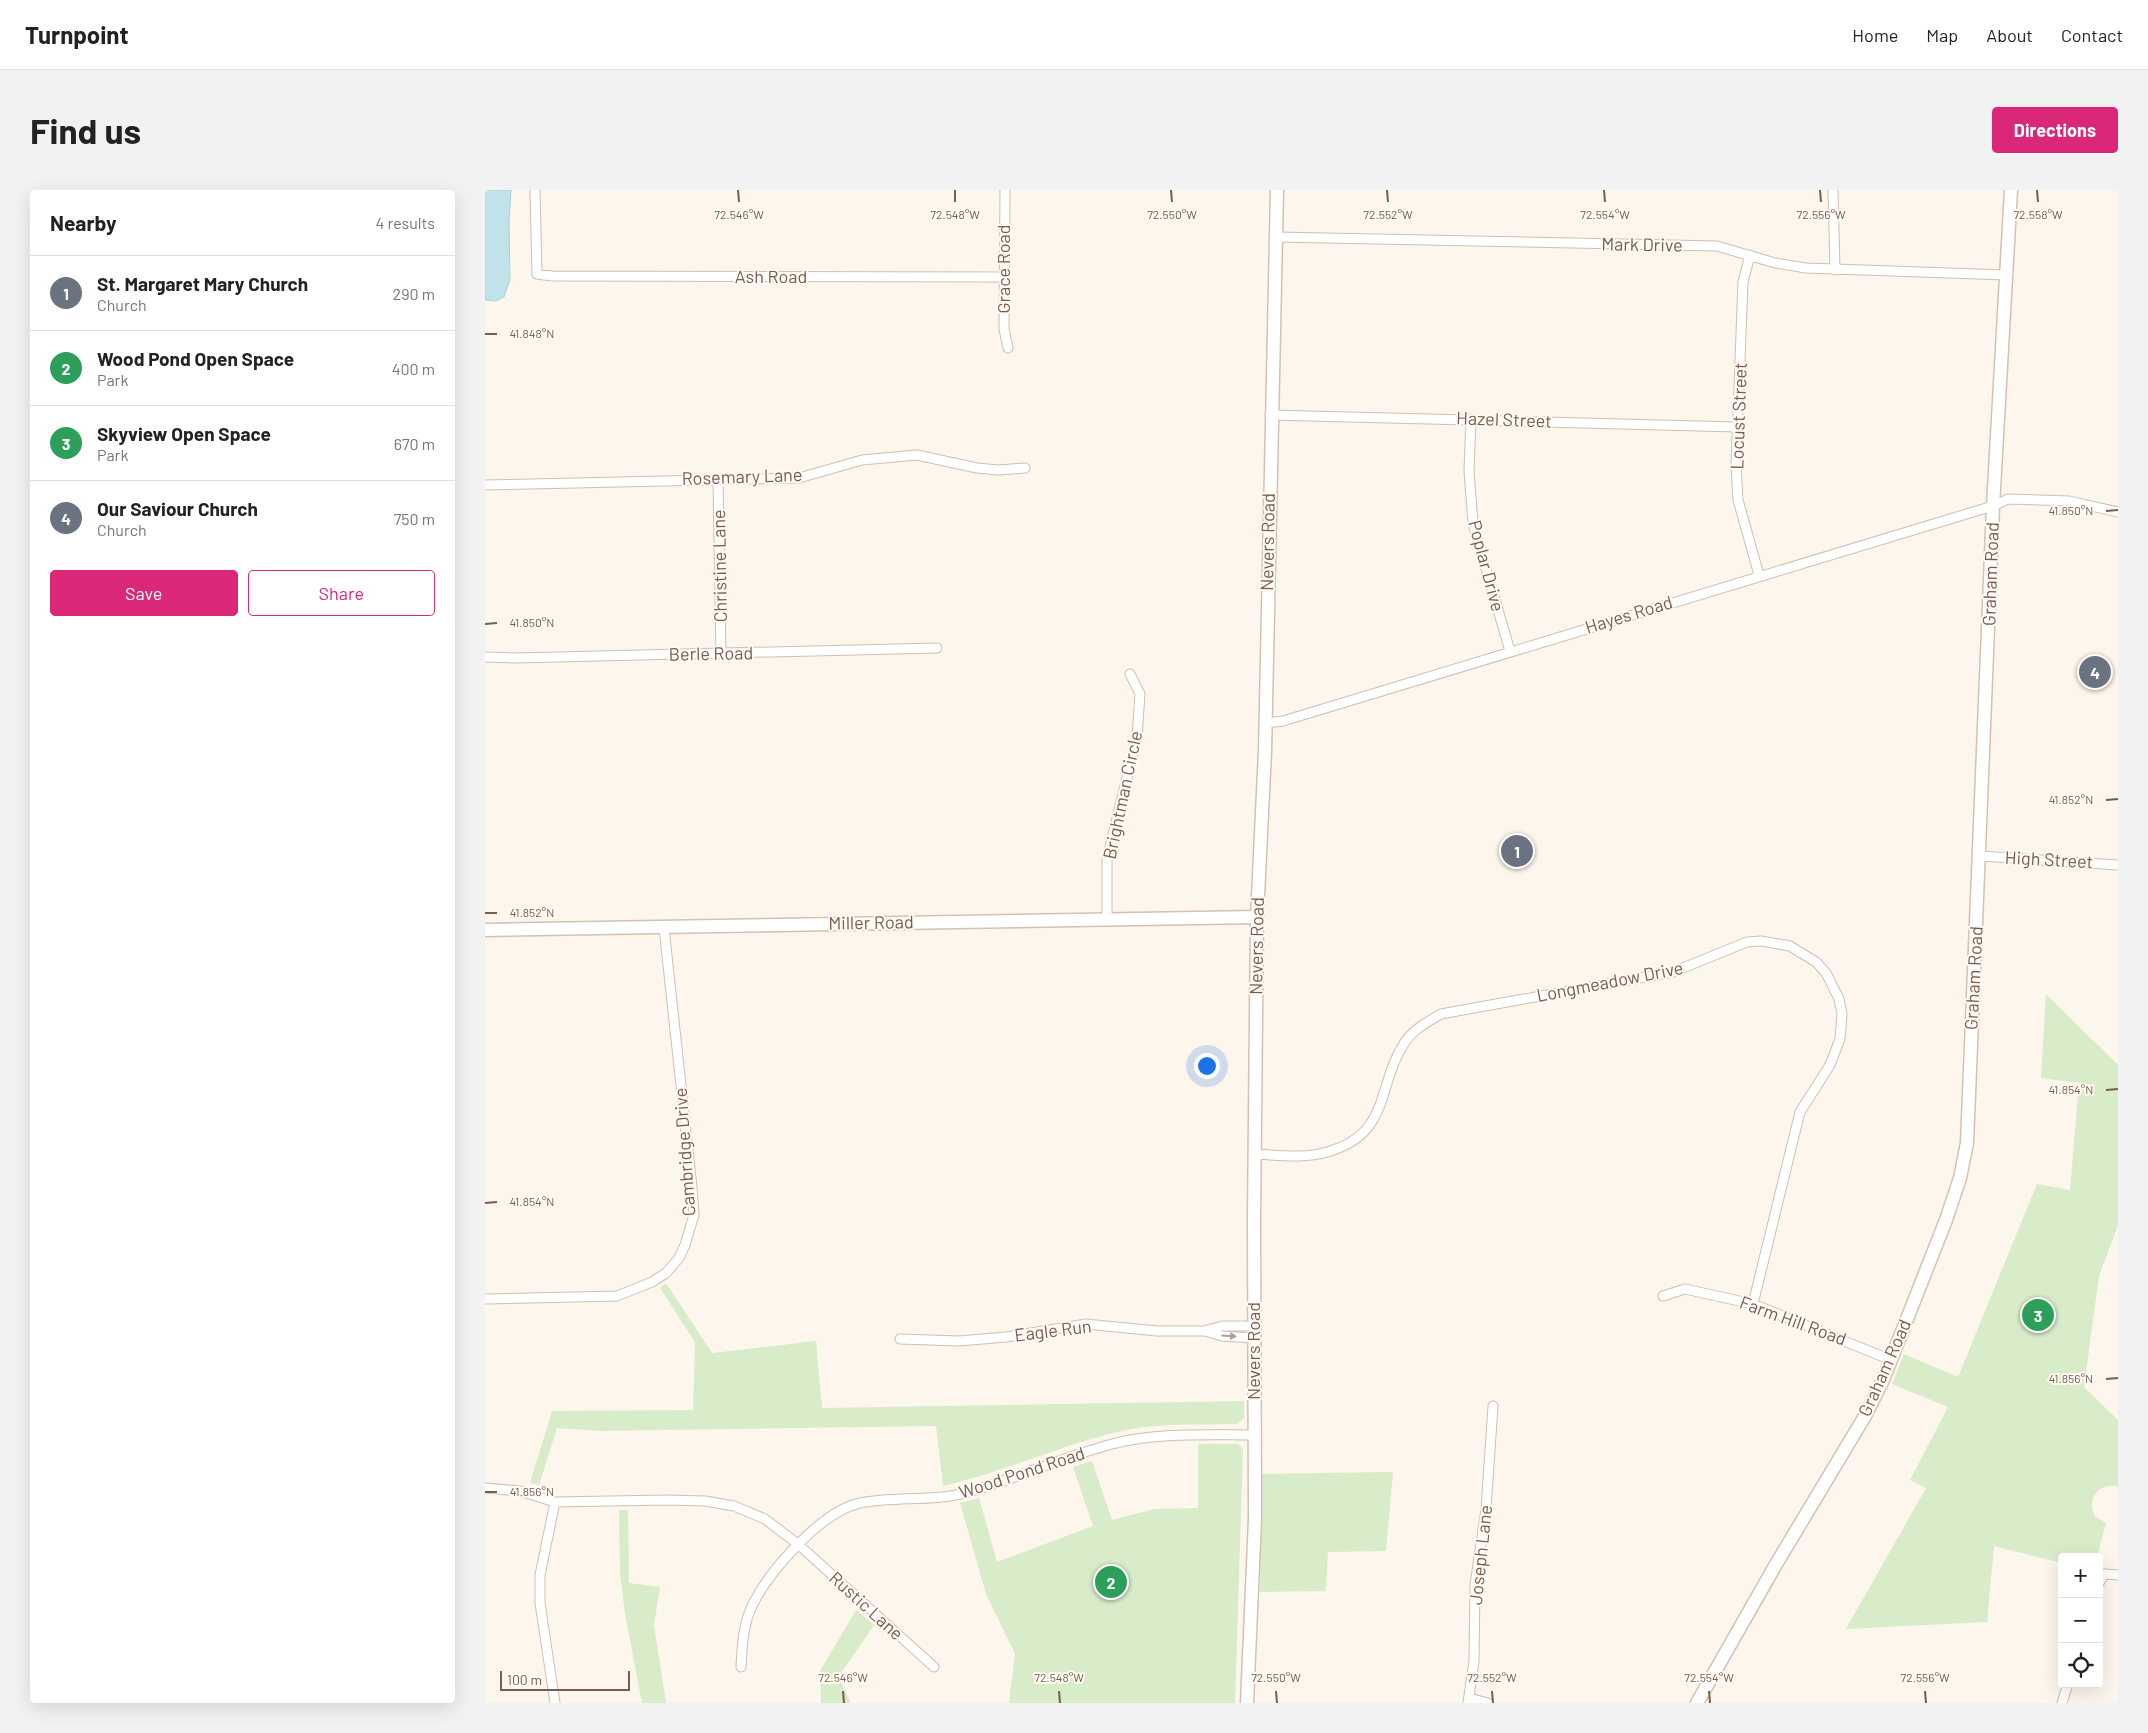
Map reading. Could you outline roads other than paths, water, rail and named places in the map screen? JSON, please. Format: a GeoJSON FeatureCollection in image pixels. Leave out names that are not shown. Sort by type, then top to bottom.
{"type":"FeatureCollection","features":[{"type":"Feature","properties":{"kind":"street","name":"Ash Road"},"geometry":{"type":"LineString","coordinates":[[535,190],[537,274],[552,276],[1004,277]]}},
{"type":"Feature","properties":{"kind":"street","name":"Grace Road"},"geometry":{"type":"LineString","coordinates":[[1005,190],[1004,329],[1009,348]]}},
{"type":"Feature","properties":{"kind":"street","name":"Nevers Road"},"geometry":{"type":"LineString","coordinates":[[1247,1703],[1253,1599],[1255,1435],[1254,1154],[1257,917],[1265,723],[1270,416],[1277,190]]}},
{"type":"Feature","properties":{"kind":"street"},"geometry":{"type":"LineString","coordinates":[[1833,190],[1835,270]]}},
{"type":"Feature","properties":{"kind":"street","name":"Graham Road"},"geometry":{"type":"LineString","coordinates":[[1697,1703],[1775,1566],[1865,1416],[1891,1360],[1946,1220],[1960,1178],[1967,1143],[1993,506],[2011,190]]}},
{"type":"Feature","properties":{"kind":"street","name":"Mark Drive"},"geometry":{"type":"LineString","coordinates":[[1276,237],[1717,246],[1783,264],[1835,270],[2006,275]]}},
{"type":"Feature","properties":{"kind":"street","name":"Locust Street"},"geometry":{"type":"LineString","coordinates":[[1750,255],[1743,282],[1738,427],[1738,500],[1759,575]]}},
{"type":"Feature","properties":{"kind":"street","name":"Hazel Street"},"geometry":{"type":"LineString","coordinates":[[1270,416],[1471,419],[1738,427]]}},
{"type":"Feature","properties":{"kind":"street","name":"Poplar Drive"},"geometry":{"type":"LineString","coordinates":[[1471,419],[1469,471],[1473,524],[1510,651]]}},
{"type":"Feature","properties":{"kind":"street","name":"Rosemary Lane"},"geometry":{"type":"LineString","coordinates":[[485,485],[799,478],[862,460],[917,455],[977,468],[998,470],[1025,468]]}},
{"type":"Feature","properties":{"kind":"street","name":"Christine Lane"},"geometry":{"type":"LineString","coordinates":[[718,479],[721,654]]}},
{"type":"Feature","properties":{"kind":"street","name":"Hayes Road"},"geometry":{"type":"LineString","coordinates":[[1265,723],[1283,721],[1759,575],[1993,506],[2008,499],[2069,501],[2118,512]]}},
{"type":"Feature","properties":{"kind":"street","name":"Berle Road"},"geometry":{"type":"LineString","coordinates":[[485,657],[721,654],[937,648]]}},
{"type":"Feature","properties":{"kind":"street","name":"Brightman Circle"},"geometry":{"type":"LineString","coordinates":[[1107,919],[1107,859],[1137,737],[1140,694],[1130,674]]}},
{"type":"Feature","properties":{"kind":"street","name":"High Street"},"geometry":{"type":"LineString","coordinates":[[1980,856],[2118,865]]}},
{"type":"Feature","properties":{"kind":"street","name":"Miller Road"},"geometry":{"type":"LineString","coordinates":[[485,930],[1257,917]]}},
{"type":"Feature","properties":{"kind":"street","name":"Cambridge Drive"},"geometry":{"type":"LineString","coordinates":[[485,1299],[617,1296],[652,1282],[666,1273],[679,1258],[685,1246],[694,1215],[664,928]]}},
{"type":"Feature","properties":{"kind":"street","name":"Longmeadow Drive"},"geometry":{"type":"LineString","coordinates":[[1254,1154],[1308,1156],[1326,1153],[1354,1140],[1375,1118],[1397,1056],[1405,1042],[1415,1030],[1441,1014],[1673,972],[1747,942],[1761,941],[1790,946],[1811,957],[1826,973],[1839,999],[1842,1026],[1836,1053],[1800,1112],[1753,1304]]}},
{"type":"Feature","properties":{"kind":"street","name":"Farm Hill Road"},"geometry":{"type":"LineString","coordinates":[[1663,1296],[1685,1289],[1753,1304],[1891,1360]]}},
{"type":"Feature","properties":{"kind":"street","name":"Eagle Run"},"geometry":{"type":"LineString","coordinates":[[901,1339],[935,1341],[1006,1337],[1086,1324],[1157,1331],[1205,1331],[1222,1326],[1254,1332]]}},
{"type":"Feature","properties":{"kind":"street","name":"Joseph Lane"},"geometry":{"type":"LineString","coordinates":[[1469,1700],[1473,1661],[1475,1585],[1485,1509],[1493,1406]]}},
{"type":"Feature","properties":{"kind":"street","name":"Wood Pond Road"},"geometry":{"type":"LineString","coordinates":[[741,1667],[744,1633],[752,1605],[770,1577],[827,1518],[858,1503],[892,1498],[962,1494],[1080,1453],[1143,1438],[1255,1435]]}},
{"type":"Feature","properties":{"kind":"street"},"geometry":{"type":"LineString","coordinates":[[485,1488],[520,1491],[555,1502],[667,1500],[705,1501],[734,1506],[765,1519],[799,1545]]}},
{"type":"Feature","properties":{"kind":"street"},"geometry":{"type":"LineString","coordinates":[[555,1502],[540,1575],[540,1603],[555,1703]]}},
{"type":"Feature","properties":{"kind":"street","name":"Rustic Lane"},"geometry":{"type":"LineString","coordinates":[[799,1545],[934,1667]]}},
{"type":"Feature","properties":{"kind":"street"},"geometry":{"type":"LineString","coordinates":[[2103,1578],[2118,1575]]}},
{"type":"Feature","properties":{"kind":"street"},"geometry":{"type":"LineString","coordinates":[[2063,1703],[2067,1688]]}},
{"type":"Feature","properties":{"kind":"street"},"geometry":{"type":"LineString","coordinates":[[1469,1700],[1488,1703]]}},
{"type":"Feature","properties":{"kind":"water"},"geometry":{"type":"Polygon","coordinates":[[[485,190],[511,190],[509,222],[510,279],[504,297],[496,301],[485,300],[485,190]]]}},
{"type":"Feature","properties":{"kind":"place","name":"Our Saviour Church"},"geometry":{"type":"Point","coordinates":[2095,672]}},
{"type":"Feature","properties":{"kind":"place","name":"St. Margaret Mary Church"},"geometry":{"type":"Point","coordinates":[1517,851]}},
{"type":"Feature","properties":{"kind":"place","name":"Skyview Open Space"},"geometry":{"type":"Point","coordinates":[2038,1315]}},
{"type":"Feature","properties":{"kind":"place","name":"Wood Pond Open Space"},"geometry":{"type":"Point","coordinates":[1111,1582]}}]}
